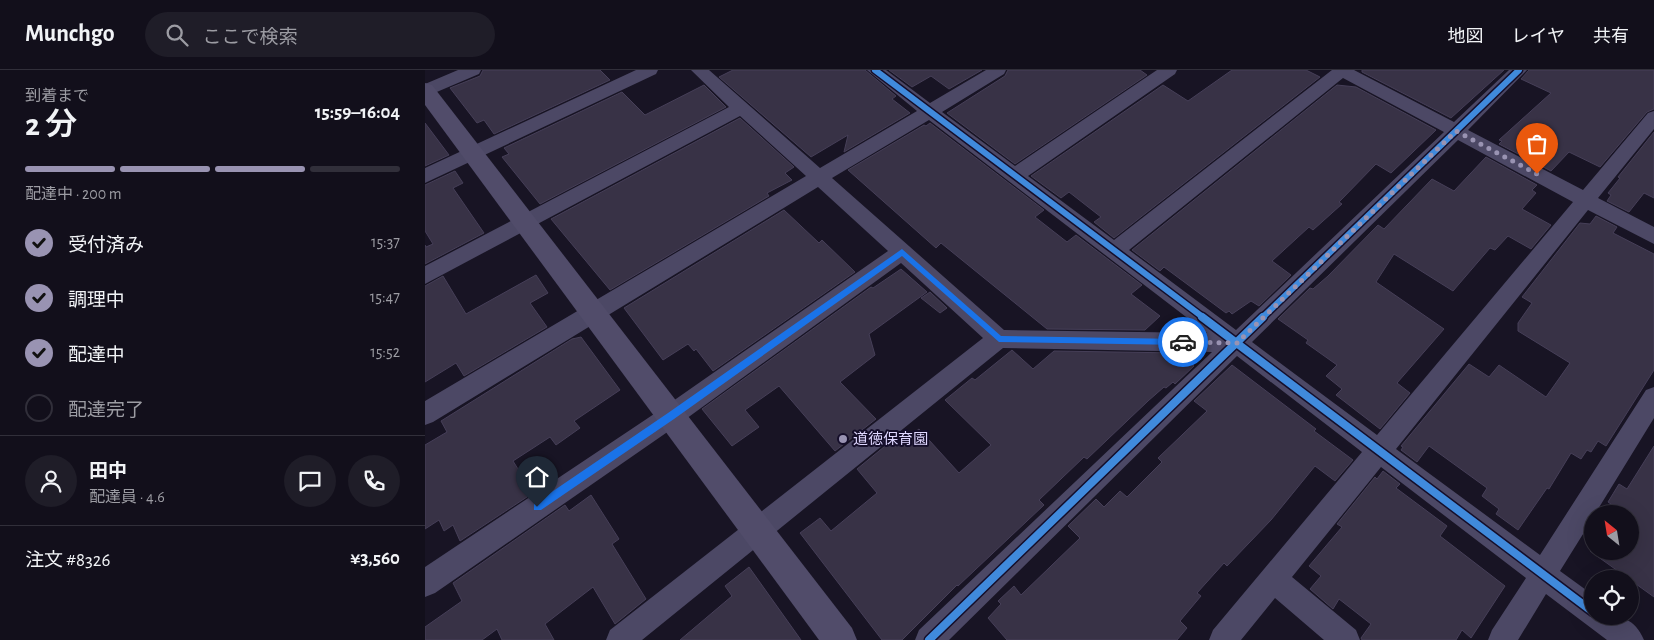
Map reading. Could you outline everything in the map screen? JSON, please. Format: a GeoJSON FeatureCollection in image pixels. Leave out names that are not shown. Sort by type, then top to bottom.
{"type":"FeatureCollection","features":[{"type":"Feature","properties":{"kind":"street"},"geometry":{"type":"LineString","coordinates":[[473,70],[425,91],[840,640]]}},
{"type":"Feature","properties":{"kind":"street"},"geometry":{"type":"LineString","coordinates":[[425,176],[650,70]]}},
{"type":"Feature","properties":{"kind":"street"},"geometry":{"type":"LineString","coordinates":[[699,70],[999,339]]}},
{"type":"Feature","properties":{"kind":"street"},"geometry":{"type":"LineString","coordinates":[[875,70],[1584,605]]}},
{"type":"Feature","properties":{"kind":"street"},"geometry":{"type":"LineString","coordinates":[[425,414],[997,70]]}},
{"type":"Feature","properties":{"kind":"street"},"geometry":{"type":"LineString","coordinates":[[1015,176],[1169,70]]}},
{"type":"Feature","properties":{"kind":"street"},"geometry":{"type":"LineString","coordinates":[[1114,251],[1342,70],[1654,236]]}},
{"type":"Feature","properties":{"kind":"street"},"geometry":{"type":"LineString","coordinates":[[929,640],[1519,70]]}},
{"type":"Feature","properties":{"kind":"street"},"geometry":{"type":"LineString","coordinates":[[425,276],[741,108]]}},
{"type":"Feature","properties":{"kind":"street"},"geometry":{"type":"LineString","coordinates":[[1223,640],[1654,117]]}},
{"type":"Feature","properties":{"kind":"street"},"geometry":{"type":"LineString","coordinates":[[425,583],[671,416],[902,252]]}},
{"type":"Feature","properties":{"kind":"street"},"geometry":{"type":"LineString","coordinates":[[620,640],[999,339],[1237,343]]}},
{"type":"Feature","properties":{"kind":"street"},"geometry":{"type":"LineString","coordinates":[[1502,640],[1654,397]]}},
{"type":"Feature","properties":{"kind":"street"},"geometry":{"type":"LineString","coordinates":[[1273,579],[1346,640]]}},
{"type":"Feature","properties":{"kind":"street"},"geometry":{"type":"LineString","coordinates":[[1610,625],[1630,640]]}},
{"type":"Feature","properties":{"kind":"building"},"geometry":{"type":"Polygon","coordinates":[[[483,70],[600,70],[610,80],[494,134],[484,120],[477,123],[450,88],[480,76],[483,70]]]}},
{"type":"Feature","properties":{"kind":"building"},"geometry":{"type":"Polygon","coordinates":[[[733,70],[865,70],[896,96],[892,99],[910,113],[844,152],[848,135],[811,157],[719,77],[733,70]]]}},
{"type":"Feature","properties":{"kind":"building"},"geometry":{"type":"Polygon","coordinates":[[[889,70],[982,70],[949,89],[931,76],[912,87],[889,70]]]}},
{"type":"Feature","properties":{"kind":"building"},"geometry":{"type":"Polygon","coordinates":[[[1008,70],[1140,70],[1147,75],[1015,164],[947,113],[1005,76],[1008,70]]]}},
{"type":"Feature","properties":{"kind":"building"},"geometry":{"type":"Polygon","coordinates":[[[1232,70],[1306,70],[1320,77],[1114,238],[1094,222],[1101,217],[1069,192],[1061,198],[1031,176],[1163,85],[1188,101],[1232,70]]]}},
{"type":"Feature","properties":{"kind":"building"},"geometry":{"type":"Polygon","coordinates":[[[1362,70],[1504,70],[1451,118],[1362,72],[1362,70]]]}},
{"type":"Feature","properties":{"kind":"building"},"geometry":{"type":"Polygon","coordinates":[[[1529,70],[1654,70],[1654,109],[1647,112],[1600,167],[1569,152],[1551,171],[1499,144],[1502,141],[1499,140],[1551,93],[1521,79],[1529,70]]]}},
{"type":"Feature","properties":{"kind":"building"},"geometry":{"type":"Polygon","coordinates":[[[704,85],[726,107],[540,204],[502,157],[509,154],[504,148],[622,92],[645,115],[704,85]]]}},
{"type":"Feature","properties":{"kind":"building"},"geometry":{"type":"Polygon","coordinates":[[[1337,85],[1356,87],[1436,130],[1391,173],[1376,164],[1339,202],[1342,204],[1313,230],[1309,227],[1272,261],[1291,275],[1259,306],[1251,301],[1232,314],[1229,311],[1226,313],[1164,267],[1160,271],[1132,250],[1337,85]]]}},
{"type":"Feature","properties":{"kind":"building"},"geometry":{"type":"Polygon","coordinates":[[[740,118],[794,167],[785,173],[792,180],[767,193],[769,196],[610,290],[551,219],[740,118]]]}},
{"type":"Feature","properties":{"kind":"building"},"geometry":{"type":"Polygon","coordinates":[[[425,123],[449,155],[425,166],[425,123]]]}},
{"type":"Feature","properties":{"kind":"building"},"geometry":{"type":"Polygon","coordinates":[[[930,123],[1044,210],[1035,217],[1067,242],[1076,235],[1142,285],[1131,294],[1160,316],[1145,330],[1047,329],[941,243],[936,248],[848,170],[930,123]]]}},
{"type":"Feature","properties":{"kind":"building"},"geometry":{"type":"Polygon","coordinates":[[[1654,132],[1654,198],[1644,193],[1629,212],[1607,201],[1611,195],[1608,193],[1620,178],[1618,177],[1654,132]]]}},
{"type":"Feature","properties":{"kind":"building"},"geometry":{"type":"Polygon","coordinates":[[[1486,157],[1537,185],[1532,190],[1536,193],[1522,209],[1551,225],[1531,249],[1508,236],[1495,250],[1490,248],[1453,291],[1394,254],[1376,282],[1444,329],[1397,383],[1410,393],[1380,429],[1336,395],[1342,389],[1326,376],[1337,365],[1306,343],[1308,340],[1278,319],[1310,288],[1313,289],[1328,276],[1378,225],[1384,229],[1432,179],[1454,191],[1486,157]]]}},
{"type":"Feature","properties":{"kind":"building"},"geometry":{"type":"Polygon","coordinates":[[[455,171],[463,183],[453,188],[484,233],[425,264],[425,245],[426,247],[433,244],[425,231],[425,185],[455,171]]]}},
{"type":"Feature","properties":{"kind":"building"},"geometry":{"type":"Polygon","coordinates":[[[784,210],[819,243],[822,240],[855,272],[713,371],[696,349],[694,351],[688,344],[663,360],[624,308],[784,210]]]}},
{"type":"Feature","properties":{"kind":"building"},"geometry":{"type":"Polygon","coordinates":[[[1596,216],[1617,227],[1613,233],[1654,254],[1654,370],[1606,446],[1598,441],[1591,452],[1587,450],[1581,459],[1571,453],[1549,489],[1547,488],[1518,530],[1496,514],[1499,509],[1482,496],[1487,488],[1429,446],[1417,462],[1401,450],[1403,447],[1401,446],[1469,364],[1489,377],[1499,365],[1546,397],[1570,363],[1518,331],[1518,323],[1532,303],[1522,297],[1580,223],[1590,224],[1596,216]]]}},
{"type":"Feature","properties":{"kind":"building"},"geometry":{"type":"Polygon","coordinates":[[[901,269],[927,292],[869,334],[875,355],[840,382],[876,419],[835,451],[779,386],[745,410],[759,427],[732,446],[702,409],[871,287],[873,288],[901,269]]]}},
{"type":"Feature","properties":{"kind":"building"},"geometry":{"type":"Polygon","coordinates":[[[536,275],[548,293],[530,303],[547,327],[464,376],[456,363],[425,382],[425,286],[443,276],[466,314],[536,275]]]}},
{"type":"Feature","properties":{"kind":"building"},"geometry":{"type":"Polygon","coordinates":[[[930,292],[947,308],[940,313],[921,298],[930,292]]]}},
{"type":"Feature","properties":{"kind":"building"},"geometry":{"type":"Polygon","coordinates":[[[581,337],[620,390],[574,421],[580,428],[556,445],[550,437],[513,461],[533,493],[460,541],[453,525],[444,531],[439,520],[425,529],[425,445],[447,432],[441,421],[572,339],[581,337]]]}},
{"type":"Feature","properties":{"kind":"building"},"geometry":{"type":"Polygon","coordinates":[[[1012,350],[1033,369],[1054,351],[1178,353],[1194,366],[1175,384],[1173,382],[1166,388],[1164,387],[1087,459],[1084,457],[1039,500],[1044,505],[957,585],[902,640],[882,640],[800,533],[820,518],[831,531],[877,493],[857,469],[901,433],[906,439],[919,429],[959,473],[991,445],[945,400],[972,378],[975,380],[1012,350]]]}},
{"type":"Feature","properties":{"kind":"building"},"geometry":{"type":"Polygon","coordinates":[[[1232,365],[1316,429],[1314,431],[1353,460],[1335,481],[1315,466],[1271,520],[1227,566],[1224,563],[1197,593],[1201,596],[1180,621],[1187,628],[1177,640],[1007,640],[988,618],[1001,604],[998,601],[1014,586],[1021,595],[1080,538],[1068,526],[1096,499],[1104,507],[1120,491],[1127,497],[1162,462],[1158,458],[1207,411],[1194,401],[1232,365]]]}},
{"type":"Feature","properties":{"kind":"building"},"geometry":{"type":"Polygon","coordinates":[[[1654,446],[1654,597],[1639,586],[1639,570],[1616,570],[1603,560],[1639,560],[1639,505],[1612,505],[1608,502],[1619,484],[1627,489],[1654,446]]]}},
{"type":"Feature","properties":{"kind":"building"},"geometry":{"type":"Polygon","coordinates":[[[1383,471],[1400,484],[1396,488],[1447,526],[1440,536],[1505,586],[1471,638],[1462,630],[1456,640],[1362,640],[1361,638],[1371,624],[1339,599],[1333,609],[1310,589],[1321,576],[1309,566],[1342,527],[1337,524],[1375,477],[1377,479],[1383,471]]]}},
{"type":"Feature","properties":{"kind":"building"},"geometry":{"type":"Polygon","coordinates":[[[591,495],[619,539],[612,544],[646,599],[615,624],[593,587],[545,624],[554,640],[502,640],[497,629],[482,640],[425,640],[425,627],[462,601],[453,583],[565,505],[569,511],[591,495]]]}},
{"type":"Feature","properties":{"kind":"building"},"geometry":{"type":"Polygon","coordinates":[[[749,567],[801,640],[680,640],[732,596],[725,586],[749,567]]]}},
{"type":"Feature","properties":{"kind":"cycle path"},"geometry":{"type":"LineString","coordinates":[[875,70],[1584,605]]}},
{"type":"Feature","properties":{"kind":"cycle path"},"geometry":{"type":"LineString","coordinates":[[929,640],[1519,70]]}},
{"type":"Feature","properties":{"kind":"way so far"},"geometry":{"type":"LineString","coordinates":[[1183,342],[1237,343],[1456,131],[1537,174]]}},
{"type":"Feature","properties":{"kind":"place","name":"道徳保育園"},"geometry":{"type":"Point","coordinates":[843,439]}},
{"type":"Feature","properties":{"kind":"route"},"geometry":{"type":"LineString","coordinates":[[537,507],[671,416],[902,252],[999,339],[1183,342]]}}]}
